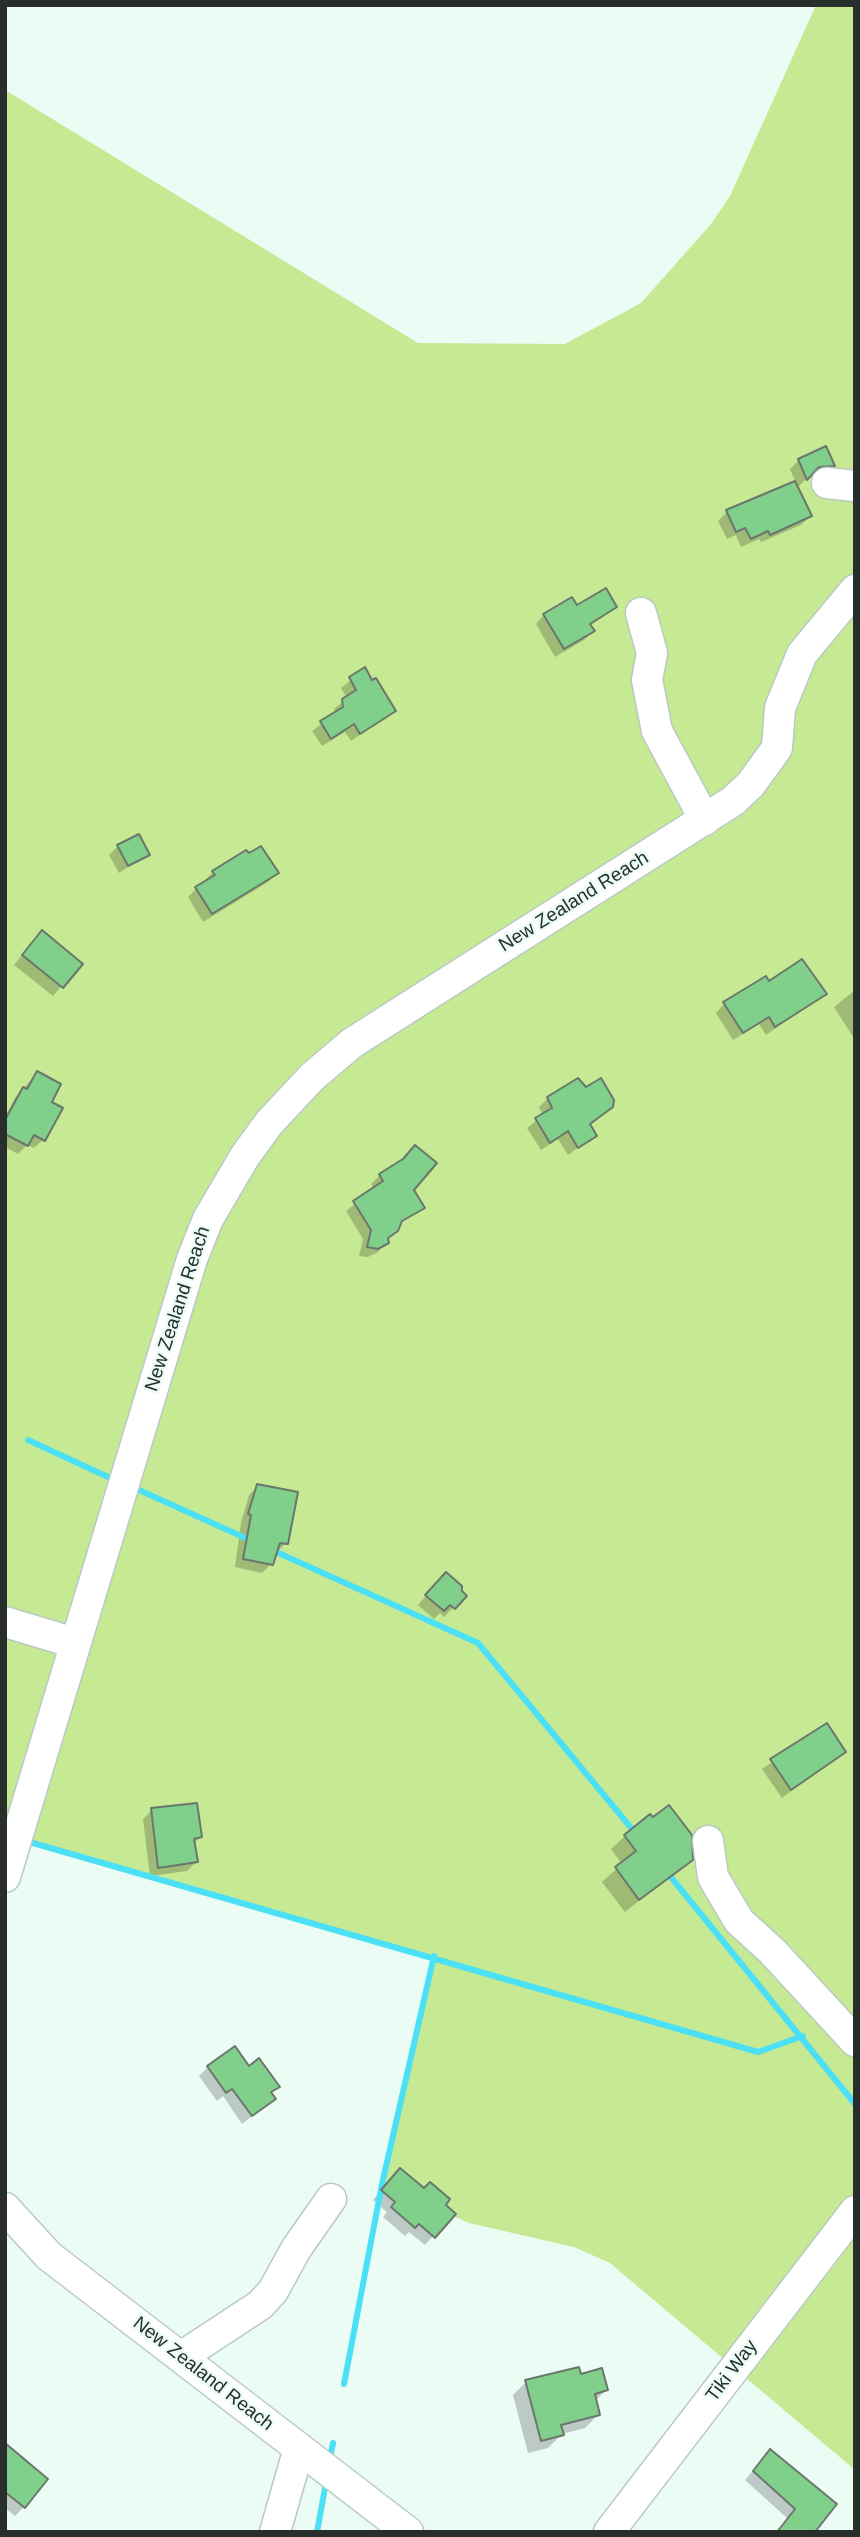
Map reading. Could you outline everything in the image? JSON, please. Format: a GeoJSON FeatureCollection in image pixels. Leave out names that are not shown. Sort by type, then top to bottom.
{"type":"FeatureCollection","features":[{"type":"Feature","properties":{"kind":"street","name":"New Zealand Reach"},"geometry":{"type":"LineString","coordinates":[[5,1877],[192,1259],[225,1185],[269,1123],[312,1077],[352,1044],[733,802],[751,784],[778,748],[780,708],[802,654],[855,590]]}},
{"type":"Feature","properties":{"kind":"street"},"geometry":{"type":"LineString","coordinates":[[641,613],[652,653],[647,680],[657,731],[705,820]]}},
{"type":"Feature","properties":{"kind":"street"},"geometry":{"type":"LineString","coordinates":[[5,1622],[75,1643]]}},
{"type":"Feature","properties":{"kind":"street"},"geometry":{"type":"LineString","coordinates":[[708,1841],[713,1877],[739,1922],[772,1951],[855,2041]]}},
{"type":"Feature","properties":{"kind":"street"},"geometry":{"type":"LineString","coordinates":[[181,2357],[261,2305],[273,2291],[296,2249],[331,2199]]}},
{"type":"Feature","properties":{"kind":"street","name":"New Zealand Reach"},"geometry":{"type":"LineString","coordinates":[[5,2208],[49,2256],[408,2532]]}},
{"type":"Feature","properties":{"kind":"street","name":"Tiki Way"},"geometry":{"type":"LineString","coordinates":[[609,2532],[855,2211]]}},
{"type":"Feature","properties":{"kind":"street"},"geometry":{"type":"LineString","coordinates":[[275,2532],[299,2448]]}},
{"type":"Feature","properties":{"kind":"green space"},"geometry":{"type":"Polygon","coordinates":[[[816,5],[855,5],[855,2470],[610,2263],[574,2247],[469,2223],[382,2184],[434,1956],[5,1833],[5,90],[418,343],[565,344],[641,303],[711,224],[730,196],[816,5]]]}},
{"type":"Feature","properties":{"kind":"building"},"geometry":{"type":"Polygon","coordinates":[[[826,446],[835,466],[819,467],[807,480],[798,459],[826,446]]]}},
{"type":"Feature","properties":{"kind":"building"},"geometry":{"type":"Polygon","coordinates":[[[795,481],[812,516],[770,535],[768,531],[751,539],[745,528],[736,532],[726,510],[795,481]]]}},
{"type":"Feature","properties":{"kind":"building"},"geometry":{"type":"Polygon","coordinates":[[[606,588],[617,607],[590,624],[595,631],[564,649],[543,614],[572,597],[577,605],[606,588]]]}},
{"type":"Feature","properties":{"kind":"building"},"geometry":{"type":"Polygon","coordinates":[[[365,667],[372,680],[376,678],[396,711],[360,734],[354,724],[331,739],[320,721],[343,707],[342,699],[356,690],[349,677],[365,667]]]}},
{"type":"Feature","properties":{"kind":"building"},"geometry":{"type":"Polygon","coordinates":[[[139,834],[150,855],[128,866],[117,845],[139,834]]]}},
{"type":"Feature","properties":{"kind":"building"},"geometry":{"type":"Polygon","coordinates":[[[261,846],[279,873],[212,914],[195,887],[215,875],[212,871],[246,850],[249,853],[261,846]]]}},
{"type":"Feature","properties":{"kind":"building"},"geometry":{"type":"Polygon","coordinates":[[[42,930],[83,964],[63,988],[22,955],[42,930]]]}},
{"type":"Feature","properties":{"kind":"building"},"geometry":{"type":"Polygon","coordinates":[[[802,959],[827,994],[775,1027],[769,1017],[743,1033],[723,1002],[766,976],[769,981],[802,959]]]}},
{"type":"Feature","properties":{"kind":"building"},"geometry":{"type":"Polygon","coordinates":[[[37,1071],[61,1084],[52,1102],[63,1108],[45,1141],[34,1135],[28,1146],[5,1134],[5,1120],[23,1087],[27,1089],[37,1071]]]}},
{"type":"Feature","properties":{"kind":"building"},"geometry":{"type":"Polygon","coordinates":[[[578,1078],[586,1087],[601,1078],[614,1100],[613,1107],[590,1124],[597,1136],[578,1148],[568,1131],[550,1143],[535,1118],[552,1108],[547,1097],[578,1078]]]}},
{"type":"Feature","properties":{"kind":"building"},"geometry":{"type":"Polygon","coordinates":[[[415,1145],[437,1163],[414,1190],[425,1208],[402,1221],[398,1231],[388,1238],[389,1243],[378,1249],[367,1247],[371,1230],[353,1201],[383,1181],[379,1174],[403,1159],[415,1145]]]}},
{"type":"Feature","properties":{"kind":"building"},"geometry":{"type":"Polygon","coordinates":[[[257,1484],[298,1492],[288,1544],[280,1543],[273,1565],[243,1559],[251,1515],[248,1514],[257,1484]]]}},
{"type":"Feature","properties":{"kind":"building"},"geometry":{"type":"Polygon","coordinates":[[[446,1572],[462,1586],[462,1591],[467,1596],[455,1609],[450,1605],[444,1611],[425,1595],[446,1572]]]}},
{"type":"Feature","properties":{"kind":"building"},"geometry":{"type":"Polygon","coordinates":[[[827,1723],[846,1752],[791,1790],[770,1759],[827,1723]]]}},
{"type":"Feature","properties":{"kind":"building"},"geometry":{"type":"Polygon","coordinates":[[[197,1803],[202,1837],[194,1839],[198,1862],[158,1868],[151,1808],[197,1803]]]}},
{"type":"Feature","properties":{"kind":"building"},"geometry":{"type":"Polygon","coordinates":[[[669,1805],[692,1835],[693,1860],[639,1900],[615,1867],[636,1851],[624,1835],[650,1814],[653,1817],[669,1805]]]}},
{"type":"Feature","properties":{"kind":"building"},"geometry":{"type":"Polygon","coordinates":[[[235,2046],[249,2066],[259,2058],[280,2087],[271,2092],[276,2099],[252,2116],[232,2089],[226,2093],[207,2066],[235,2046]]]}},
{"type":"Feature","properties":{"kind":"building"},"geometry":{"type":"Polygon","coordinates":[[[400,2168],[424,2188],[430,2182],[450,2199],[446,2205],[456,2214],[435,2238],[419,2224],[415,2228],[391,2207],[395,2202],[381,2190],[400,2168]]]}},
{"type":"Feature","properties":{"kind":"building"},"geometry":{"type":"Polygon","coordinates":[[[579,2367],[581,2374],[602,2368],[608,2390],[595,2394],[600,2415],[561,2425],[564,2435],[541,2441],[525,2380],[579,2367]]]}},
{"type":"Feature","properties":{"kind":"building"},"geometry":{"type":"Polygon","coordinates":[[[5,2443],[48,2479],[25,2508],[5,2492],[5,2443]]]}},
{"type":"Feature","properties":{"kind":"building"},"geometry":{"type":"Polygon","coordinates":[[[770,2449],[837,2504],[815,2532],[777,2532],[795,2509],[753,2471],[770,2449]]]}},
{"type":"Feature","properties":{"kind":"waterway"},"geometry":{"type":"LineString","coordinates":[[28,1440],[108,1477]]}},
{"type":"Feature","properties":{"kind":"waterway"},"geometry":{"type":"LineString","coordinates":[[139,1490],[252,1541]]}},
{"type":"Feature","properties":{"kind":"waterway"},"geometry":{"type":"LineString","coordinates":[[272,1550],[478,1643],[637,1835]]}},
{"type":"Feature","properties":{"kind":"waterway"},"geometry":{"type":"LineString","coordinates":[[33,1843],[758,2052],[803,2036]]}},
{"type":"Feature","properties":{"kind":"waterway"},"geometry":{"type":"LineString","coordinates":[[666,1871],[855,2104]]}},
{"type":"Feature","properties":{"kind":"waterway"},"geometry":{"type":"LineString","coordinates":[[344,2384],[382,2184],[434,1956]]}},
{"type":"Feature","properties":{"kind":"waterway"},"geometry":{"type":"LineString","coordinates":[[331,2453],[333,2443]]}},
{"type":"Feature","properties":{"kind":"waterway"},"geometry":{"type":"LineString","coordinates":[[317,2532],[325,2488]]}}]}
